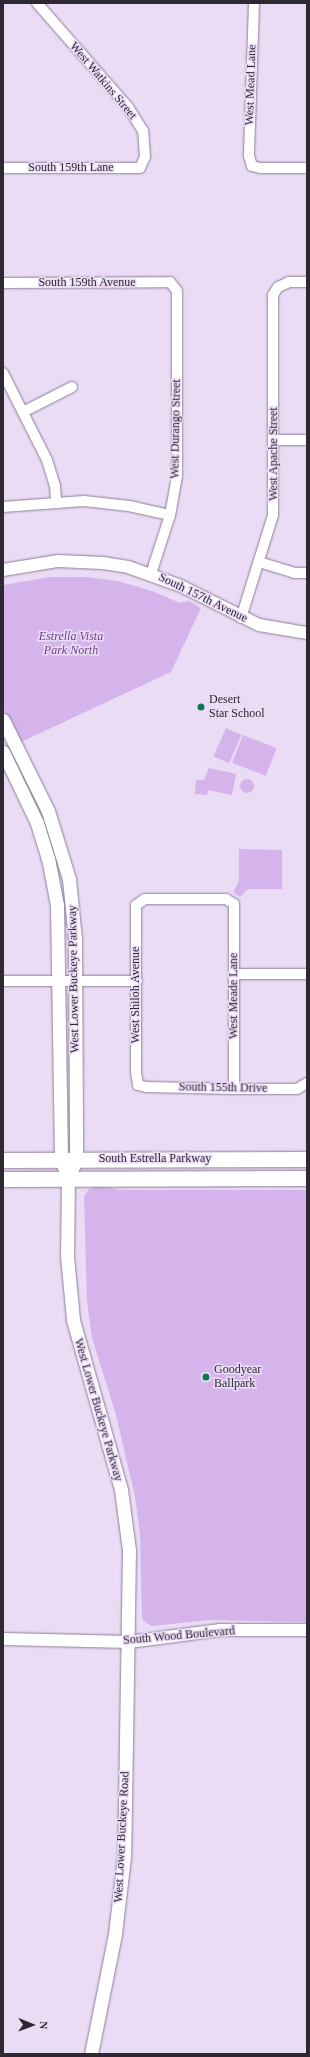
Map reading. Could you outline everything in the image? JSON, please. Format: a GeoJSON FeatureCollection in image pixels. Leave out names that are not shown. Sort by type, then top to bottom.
{"type":"FeatureCollection","features":[{"type":"Feature","properties":{"kind":"main road","name":"West Lower Buckeye Parkway"},"geometry":{"type":"LineString","coordinates":[[3,720],[42,796],[62,852],[73,908],[76,1160],[68,1178]]}},
{"type":"Feature","properties":{"kind":"main road","name":"West Lower Buckeye Parkway"},"geometry":{"type":"LineString","coordinates":[[3,752],[38,823],[48,858],[57,905],[60,981],[61,1160],[68,1178],[67,1256],[73,1320],[79,1350],[113,1460],[126,1518],[129,1550],[129,1642]]}},
{"type":"Feature","properties":{"kind":"main road","name":"South Estrella Parkway"},"geometry":{"type":"LineString","coordinates":[[3,1160],[307,1159]]}},
{"type":"Feature","properties":{"kind":"main road","name":"South Estrella Parkway"},"geometry":{"type":"LineString","coordinates":[[3,1179],[307,1178]]}},
{"type":"Feature","properties":{"kind":"main road","name":"West Lower Buckeye Road"},"geometry":{"type":"LineString","coordinates":[[90,2054],[115,1934],[122,1886],[129,1642]]}},
{"type":"Feature","properties":{"kind":"street","name":"West Watkins Street"},"geometry":{"type":"LineString","coordinates":[[37,3],[128,107],[143,131],[146,157],[140,168]]}},
{"type":"Feature","properties":{"kind":"street","name":"West Mead Lane"},"geometry":{"type":"LineString","coordinates":[[254,3],[249,156],[252,166],[261,168],[307,168]]}},
{"type":"Feature","properties":{"kind":"street","name":"South 159th Lane"},"geometry":{"type":"LineString","coordinates":[[3,168],[140,168]]}},
{"type":"Feature","properties":{"kind":"street","name":"South 159th Avenue"},"geometry":{"type":"LineString","coordinates":[[3,283],[170,282]]}},
{"type":"Feature","properties":{"kind":"street","name":"West Durango Street"},"geometry":{"type":"LineString","coordinates":[[151,574],[170,515],[177,476],[177,291],[170,282]]}},
{"type":"Feature","properties":{"kind":"street","name":"West Apache Street"},"geometry":{"type":"LineString","coordinates":[[241,618],[273,514],[273,295],[278,287],[290,282],[307,282]]}},
{"type":"Feature","properties":{"kind":"street"},"geometry":{"type":"LineString","coordinates":[[3,373],[48,460],[55,486],[56,502]]}},
{"type":"Feature","properties":{"kind":"street"},"geometry":{"type":"LineString","coordinates":[[23,412],[72,387]]}},
{"type":"Feature","properties":{"kind":"street"},"geometry":{"type":"LineString","coordinates":[[274,440],[307,440]]}},
{"type":"Feature","properties":{"kind":"street"},"geometry":{"type":"LineString","coordinates":[[3,507],[56,502],[108,503],[170,515]]}},
{"type":"Feature","properties":{"kind":"street","name":"South 157th Avenue"},"geometry":{"type":"LineString","coordinates":[[3,570],[43,562],[72,561],[109,564],[151,574],[181,586],[241,618],[276,629],[307,634]]}},
{"type":"Feature","properties":{"kind":"street"},"geometry":{"type":"LineString","coordinates":[[259,562],[294,573],[307,573]]}},
{"type":"Feature","properties":{"kind":"street","name":"West Shiloh Avenue"},"geometry":{"type":"LineString","coordinates":[[138,1085],[136,905],[145,899],[226,899],[234,904]]}},
{"type":"Feature","properties":{"kind":"street","name":"West Meade Lane"},"geometry":{"type":"LineString","coordinates":[[234,904],[234,1088]]}},
{"type":"Feature","properties":{"kind":"street"},"geometry":{"type":"LineString","coordinates":[[234,974],[307,974]]}},
{"type":"Feature","properties":{"kind":"street"},"geometry":{"type":"LineString","coordinates":[[3,981],[137,981]]}},
{"type":"Feature","properties":{"kind":"street","name":"South 155th Drive"},"geometry":{"type":"LineString","coordinates":[[138,1085],[297,1089],[307,1083]]}},
{"type":"Feature","properties":{"kind":"street","name":"South Wood Boulevard"},"geometry":{"type":"LineString","coordinates":[[3,1639],[129,1642],[220,1630],[307,1630]]}},
{"type":"Feature","properties":{"kind":"green space","name":"Estrella Vista Park North"},"geometry":{"type":"Polygon","coordinates":[[[50,577],[86,577],[118,581],[152,591],[180,603],[189,601],[201,608],[171,672],[21,742],[3,708],[3,585],[50,577]]]}},
{"type":"Feature","properties":{"kind":"green space"},"geometry":{"type":"Polygon","coordinates":[[[226,728],[242,735],[229,763],[213,756],[226,728]]]}},
{"type":"Feature","properties":{"kind":"green space"},"geometry":{"type":"Polygon","coordinates":[[[243,735],[277,748],[266,776],[232,763],[243,735]]]}},
{"type":"Feature","properties":{"kind":"green space"},"geometry":{"type":"Polygon","coordinates":[[[209,768],[236,774],[232,795],[208,790],[207,795],[195,794],[196,780],[204,780],[209,768]]]}},
{"type":"Feature","properties":{"kind":"green space"},"geometry":{"type":"Polygon","coordinates":[[[244,779],[250,779],[254,783],[254,789],[250,793],[244,793],[240,789],[240,783],[244,779]]]}},
{"type":"Feature","properties":{"kind":"green space"},"geometry":{"type":"Polygon","coordinates":[[[239,849],[282,850],[282,889],[248,889],[240,897],[233,892],[239,881],[239,849]]]}},
{"type":"Feature","properties":{"kind":"green space","name":"Goodyear Ballpark"},"geometry":{"type":"Polygon","coordinates":[[[97,1186],[121,1190],[307,1190],[307,1622],[210,1620],[151,1626],[142,1619],[140,1535],[135,1497],[116,1415],[92,1338],[87,1301],[84,1197],[88,1190],[97,1186]]]}},
{"type":"Feature","properties":{"kind":"place","name":"Desert Star School"},"geometry":{"type":"Point","coordinates":[201,707]}},
{"type":"Feature","properties":{"kind":"place","name":"Goodyear Ballpark"},"geometry":{"type":"Point","coordinates":[206,1377]}}]}
